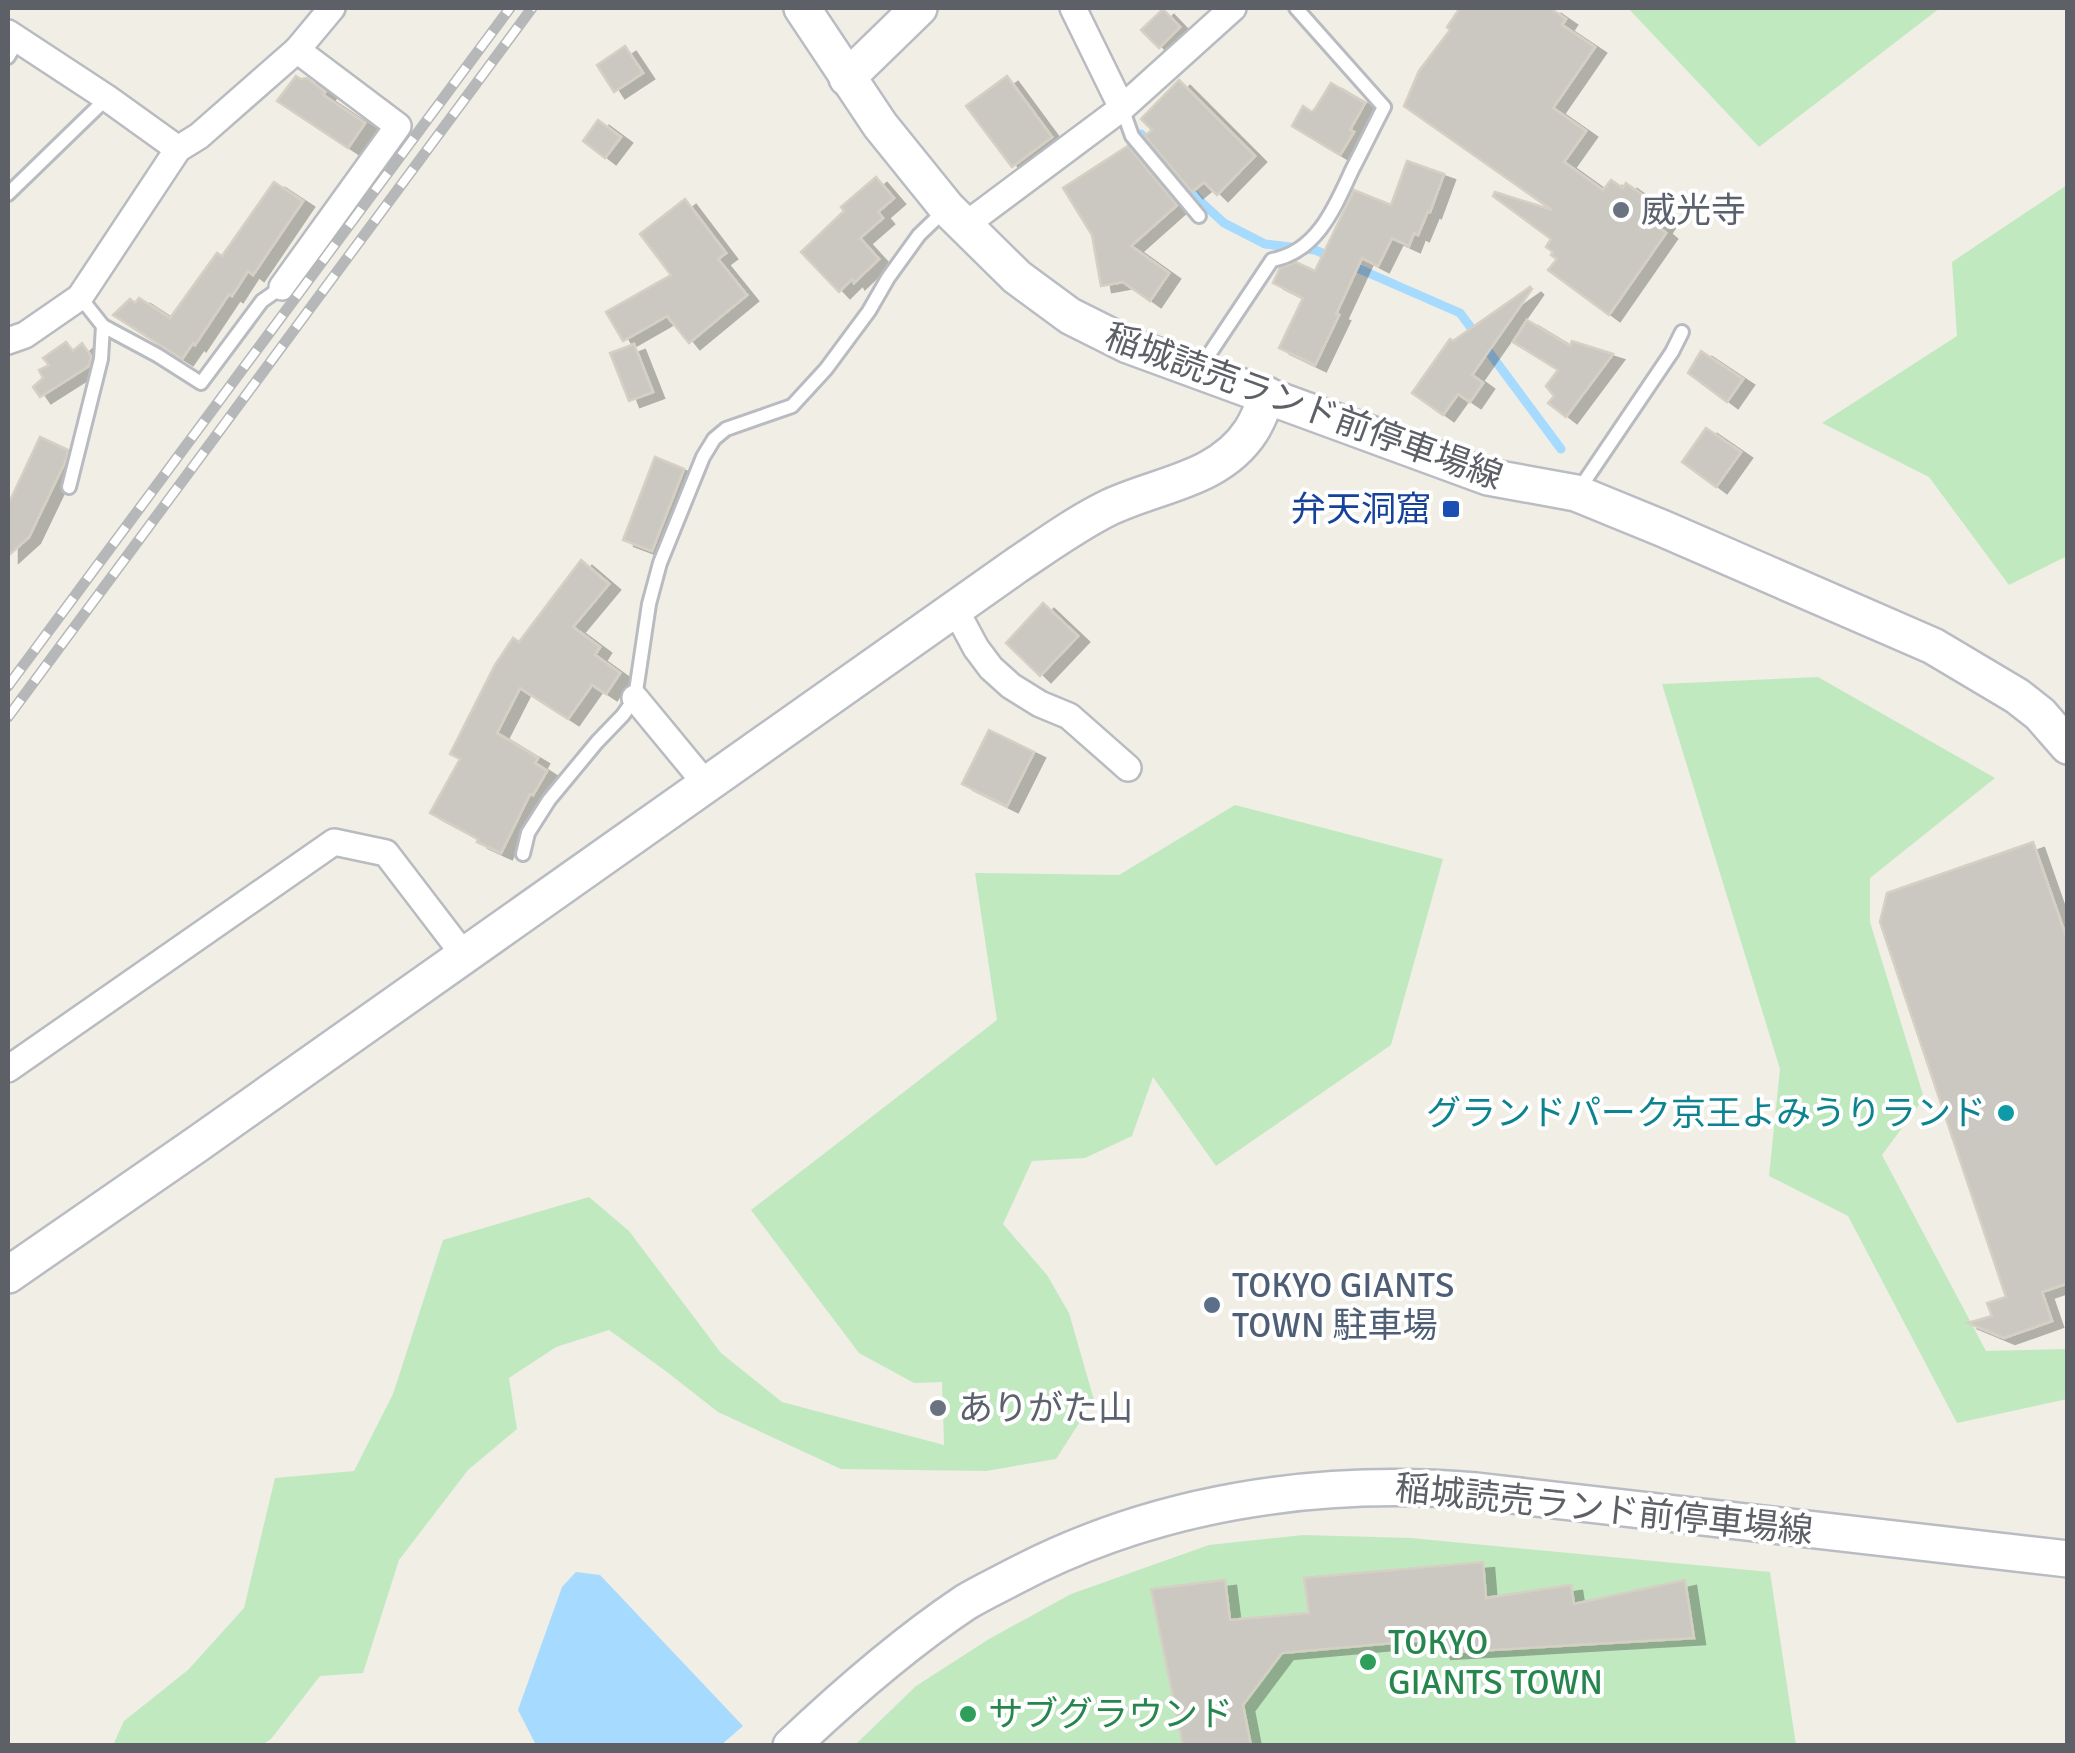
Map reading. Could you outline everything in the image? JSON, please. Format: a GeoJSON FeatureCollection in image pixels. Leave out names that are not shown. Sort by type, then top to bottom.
{"type":"FeatureCollection","features":[{"type":"Feature","properties":{"kind":"main road","name":"稲城読売ランド前停車場線"},"geometry":{"type":"LineString","coordinates":[[802,8],[880,125],[956,217],[1017,277],[1070,316],[1128,345],[1488,477],[1576,493],[1934,646],[2017,696],[2040,714],[2068,746]]}},
{"type":"Feature","properties":{"kind":"main road"},"geometry":{"type":"LineString","coordinates":[[847,78],[920,8]]}},
{"type":"Feature","properties":{"kind":"main road"},"geometry":{"type":"LineString","coordinates":[[8,1275],[1088,518],[1200,475],[1228,459],[1254,426],[1268,395]]}},
{"type":"Feature","properties":{"kind":"main road","name":"稲城読売ランド前停車場線"},"geometry":{"type":"LineString","coordinates":[[790,1746],[899,1649],[970,1600],[1044,1561],[1120,1530],[1186,1511],[1284,1493],[1400,1486],[1456,1489],[2068,1559]]}},
{"type":"Feature","properties":{"kind":"street"},"geometry":{"type":"LineString","coordinates":[[8,341],[25,335],[80,296],[178,149],[199,136],[297,50],[332,8]]}},
{"type":"Feature","properties":{"kind":"street"},"geometry":{"type":"LineString","coordinates":[[1073,8],[1122,108]]}},
{"type":"Feature","properties":{"kind":"street"},"geometry":{"type":"LineString","coordinates":[[956,217],[1122,108],[1233,8]]}},
{"type":"Feature","properties":{"kind":"street"},"geometry":{"type":"LineString","coordinates":[[11,44],[107,98],[178,149]]}},
{"type":"Feature","properties":{"kind":"street"},"geometry":{"type":"LineString","coordinates":[[282,287],[398,126],[297,50]]}},
{"type":"Feature","properties":{"kind":"street"},"geometry":{"type":"LineString","coordinates":[[955,609],[990,668],[1040,704],[1069,716],[1128,768]]}},
{"type":"Feature","properties":{"kind":"street"},"geometry":{"type":"LineString","coordinates":[[636,698],[706,784]]}},
{"type":"Feature","properties":{"kind":"street"},"geometry":{"type":"LineString","coordinates":[[8,1069],[334,842],[386,853],[464,955]]}},
{"type":"Feature","properties":{"kind":"lane"},"geometry":{"type":"LineString","coordinates":[[1198,370],[1272,260],[1285,258],[1310,242],[1331,215],[1384,107],[1296,8]]}},
{"type":"Feature","properties":{"kind":"lane"},"geometry":{"type":"LineString","coordinates":[[8,194],[107,98]]}},
{"type":"Feature","properties":{"kind":"lane"},"geometry":{"type":"LineString","coordinates":[[1122,108],[1132,136],[1199,216]]}},
{"type":"Feature","properties":{"kind":"lane"},"geometry":{"type":"LineString","coordinates":[[523,854],[528,834],[549,800],[636,698],[649,604],[660,564],[702,457],[714,438],[726,429],[792,406],[826,369],[919,236],[956,217]]}},
{"type":"Feature","properties":{"kind":"lane"},"geometry":{"type":"LineString","coordinates":[[80,296],[104,326],[201,383],[262,301],[282,287]]}},
{"type":"Feature","properties":{"kind":"lane"},"geometry":{"type":"LineString","coordinates":[[69,487],[101,359],[104,326]]}},
{"type":"Feature","properties":{"kind":"lane"},"geometry":{"type":"LineString","coordinates":[[1576,493],[1682,332]]}},
{"type":"Feature","properties":{"kind":"green space"},"geometry":{"type":"Polygon","coordinates":[[[1628,8],[1940,8],[1759,147],[1628,8]]]}},
{"type":"Feature","properties":{"kind":"green space"},"geometry":{"type":"Polygon","coordinates":[[[2067,185],[2067,556],[2009,585],[1929,477],[1822,423],[1957,336],[1952,262],[2067,185]]]}},
{"type":"Feature","properties":{"kind":"green space"},"geometry":{"type":"Polygon","coordinates":[[[1818,677],[1995,778],[1870,878],[1870,922],[1924,1098],[1882,1155],[1986,1351],[2067,1349],[2067,1399],[1957,1423],[1848,1216],[1769,1176],[1780,1069],[1662,684],[1818,677]]]}},
{"type":"Feature","properties":{"kind":"green space"},"geometry":{"type":"Polygon","coordinates":[[[1235,805],[1443,859],[1391,1045],[1216,1166],[1153,1077],[1132,1136],[1085,1158],[1032,1161],[1003,1224],[1047,1275],[1069,1313],[1094,1400],[1056,1459],[986,1471],[841,1469],[718,1412],[609,1330],[556,1347],[509,1378],[517,1429],[468,1470],[399,1560],[363,1673],[320,1676],[271,1739],[262,1745],[113,1745],[124,1721],[188,1670],[244,1608],[275,1478],[354,1471],[393,1394],[443,1240],[589,1197],[629,1231],[721,1353],[782,1402],[944,1445],[942,1382],[914,1383],[859,1353],[751,1210],[997,1020],[975,873],[1119,875],[1235,805]]]}},
{"type":"Feature","properties":{"kind":"green space","name":"TOKYO GIANTS TOWN"},"geometry":{"type":"Polygon","coordinates":[[[1303,1535],[1411,1538],[1770,1572],[1796,1745],[854,1746],[916,1686],[989,1639],[1071,1594],[1209,1545],[1303,1535]]]}},
{"type":"Feature","properties":{"kind":"water"},"geometry":{"type":"Polygon","coordinates":[[[576,1572],[600,1575],[743,1726],[721,1745],[536,1745],[518,1710],[562,1587],[576,1572]]]}},
{"type":"Feature","properties":{"kind":"building"},"geometry":{"type":"Polygon","coordinates":[[[1460,8],[1550,8],[1566,19],[1562,25],[1595,47],[1553,108],[1586,131],[1564,162],[1603,190],[1611,180],[1623,188],[1626,183],[1669,214],[1660,228],[1666,233],[1609,315],[1548,270],[1557,259],[1546,247],[1551,239],[1493,196],[1495,192],[1552,210],[1404,106],[1419,71],[1450,30],[1447,27],[1460,8]]]}},
{"type":"Feature","properties":{"kind":"building"},"geometry":{"type":"Polygon","coordinates":[[[1163,9],[1180,27],[1159,48],[1141,30],[1163,9]]]}},
{"type":"Feature","properties":{"kind":"building"},"geometry":{"type":"Polygon","coordinates":[[[625,46],[643,73],[614,92],[597,65],[625,46]]]}},
{"type":"Feature","properties":{"kind":"building"},"geometry":{"type":"Polygon","coordinates":[[[296,76],[307,78],[325,92],[323,95],[365,123],[348,148],[277,101],[296,76]]]}},
{"type":"Feature","properties":{"kind":"building"},"geometry":{"type":"Polygon","coordinates":[[[1007,76],[1052,137],[1012,167],[966,106],[1007,76]]]}},
{"type":"Feature","properties":{"kind":"building"},"geometry":{"type":"Polygon","coordinates":[[[1179,80],[1255,156],[1217,195],[1204,182],[1192,192],[1145,136],[1152,130],[1141,119],[1179,80]]]}},
{"type":"Feature","properties":{"kind":"building"},"geometry":{"type":"Polygon","coordinates":[[[1331,83],[1365,103],[1340,155],[1292,126],[1303,106],[1312,112],[1315,109],[1331,83]]]}},
{"type":"Feature","properties":{"kind":"building"},"geometry":{"type":"Polygon","coordinates":[[[598,120],[621,137],[605,158],[583,141],[598,120]]]}},
{"type":"Feature","properties":{"kind":"building"},"geometry":{"type":"Polygon","coordinates":[[[1128,146],[1177,205],[1131,246],[1169,273],[1150,301],[1123,282],[1101,286],[1092,235],[1063,188],[1128,146]]]}},
{"type":"Feature","properties":{"kind":"building"},"geometry":{"type":"Polygon","coordinates":[[[1407,161],[1444,174],[1418,235],[1414,233],[1409,246],[1392,238],[1378,266],[1362,258],[1315,365],[1279,348],[1303,298],[1273,283],[1280,268],[1296,262],[1315,271],[1354,190],[1391,205],[1407,161]]]}},
{"type":"Feature","properties":{"kind":"building"},"geometry":{"type":"Polygon","coordinates":[[[876,177],[894,198],[878,212],[883,218],[860,238],[879,259],[839,292],[801,252],[844,211],[841,207],[876,177]]]}},
{"type":"Feature","properties":{"kind":"building"},"geometry":{"type":"Polygon","coordinates":[[[274,182],[303,201],[253,275],[248,271],[182,359],[113,315],[130,299],[135,303],[139,298],[170,318],[217,253],[222,256],[274,182]]]}},
{"type":"Feature","properties":{"kind":"building"},"geometry":{"type":"Polygon","coordinates":[[[685,199],[726,253],[718,259],[747,295],[689,343],[667,316],[623,341],[606,312],[671,275],[640,234],[685,199]]]}},
{"type":"Feature","properties":{"kind":"building"},"geometry":{"type":"Polygon","coordinates":[[[1530,287],[1472,375],[1483,383],[1470,402],[1458,394],[1443,415],[1412,393],[1450,339],[1453,341],[1530,287]]]}},
{"type":"Feature","properties":{"kind":"building"},"geometry":{"type":"Polygon","coordinates":[[[1527,320],[1570,346],[1572,341],[1613,354],[1566,417],[1548,403],[1554,396],[1546,386],[1558,370],[1513,342],[1527,320]]]}},
{"type":"Feature","properties":{"kind":"building"},"geometry":{"type":"Polygon","coordinates":[[[66,342],[73,351],[82,343],[91,356],[89,366],[40,397],[33,387],[43,378],[39,370],[49,365],[43,358],[66,342]]]}},
{"type":"Feature","properties":{"kind":"building"},"geometry":{"type":"Polygon","coordinates":[[[634,344],[653,392],[629,401],[610,353],[634,344]]]}},
{"type":"Feature","properties":{"kind":"building"},"geometry":{"type":"Polygon","coordinates":[[[1701,351],[1743,379],[1727,402],[1688,373],[1701,351]]]}},
{"type":"Feature","properties":{"kind":"building"},"geometry":{"type":"Polygon","coordinates":[[[1706,428],[1741,452],[1716,487],[1682,462],[1706,428]]]}},
{"type":"Feature","properties":{"kind":"building"},"geometry":{"type":"Polygon","coordinates":[[[40,437],[68,450],[65,462],[29,537],[8,556],[8,505],[40,437]]]}},
{"type":"Feature","properties":{"kind":"building"},"geometry":{"type":"Polygon","coordinates":[[[655,457],[684,469],[652,551],[623,540],[655,457]]]}},
{"type":"Feature","properties":{"kind":"building"},"geometry":{"type":"Polygon","coordinates":[[[581,560],[609,584],[573,627],[600,647],[595,655],[620,673],[606,694],[592,685],[568,719],[520,688],[497,733],[538,758],[535,763],[547,771],[533,795],[530,794],[501,853],[430,813],[460,759],[450,754],[495,665],[513,638],[519,642],[581,560]]]}},
{"type":"Feature","properties":{"kind":"building"},"geometry":{"type":"Polygon","coordinates":[[[1043,603],[1078,636],[1040,676],[1006,643],[1043,603]]]}},
{"type":"Feature","properties":{"kind":"building"},"geometry":{"type":"Polygon","coordinates":[[[989,730],[1034,752],[1007,806],[962,784],[989,730]]]}},
{"type":"Feature","properties":{"kind":"building","name":"グランドパーク京王よみうりランド"},"geometry":{"type":"Polygon","coordinates":[[[2033,842],[2068,942],[2068,1283],[2042,1292],[2052,1321],[2004,1338],[1968,1323],[1992,1316],[1987,1303],[2006,1297],[1880,922],[1887,893],[2033,842]]]}},
{"type":"Feature","properties":{"kind":"building"},"geometry":{"type":"Polygon","coordinates":[[[1483,1562],[1486,1598],[1571,1585],[1574,1604],[1685,1580],[1694,1638],[1440,1653],[1437,1639],[1282,1653],[1243,1705],[1251,1746],[1183,1746],[1151,1589],[1225,1580],[1230,1620],[1309,1613],[1304,1578],[1483,1562]]]}},
{"type":"Feature","properties":{"kind":"waterway"},"geometry":{"type":"LineString","coordinates":[[1141,134],[1224,223],[1265,244],[1315,250],[1334,258]]}},
{"type":"Feature","properties":{"kind":"waterway"},"geometry":{"type":"LineString","coordinates":[[1348,264],[1460,313],[1561,449]]}},
{"type":"Feature","properties":{"kind":"railway"},"geometry":{"type":"LineString","coordinates":[[8,686],[510,8]]}},
{"type":"Feature","properties":{"kind":"railway"},"geometry":{"type":"LineString","coordinates":[[8,717],[532,8]]}},
{"type":"Feature","properties":{"kind":"place","name":"威光寺"},"geometry":{"type":"Point","coordinates":[1621,210]}},
{"type":"Feature","properties":{"kind":"place","name":"弁天洞窟"},"geometry":{"type":"Point","coordinates":[1451,509]}},
{"type":"Feature","properties":{"kind":"place","name":"グランドパーク京王よみうりランド"},"geometry":{"type":"Point","coordinates":[2006,1113]}},
{"type":"Feature","properties":{"kind":"place","name":"TOKYO GIANTS TOWN 駐車場"},"geometry":{"type":"Point","coordinates":[1212,1305]}},
{"type":"Feature","properties":{"kind":"place","name":"ありがた山"},"geometry":{"type":"Point","coordinates":[938,1408]}},
{"type":"Feature","properties":{"kind":"place","name":"TOKYO GIANTS TOWN"},"geometry":{"type":"Point","coordinates":[1368,1662]}},
{"type":"Feature","properties":{"kind":"place","name":"サブグラウンド"},"geometry":{"type":"Point","coordinates":[968,1714]}}]}
